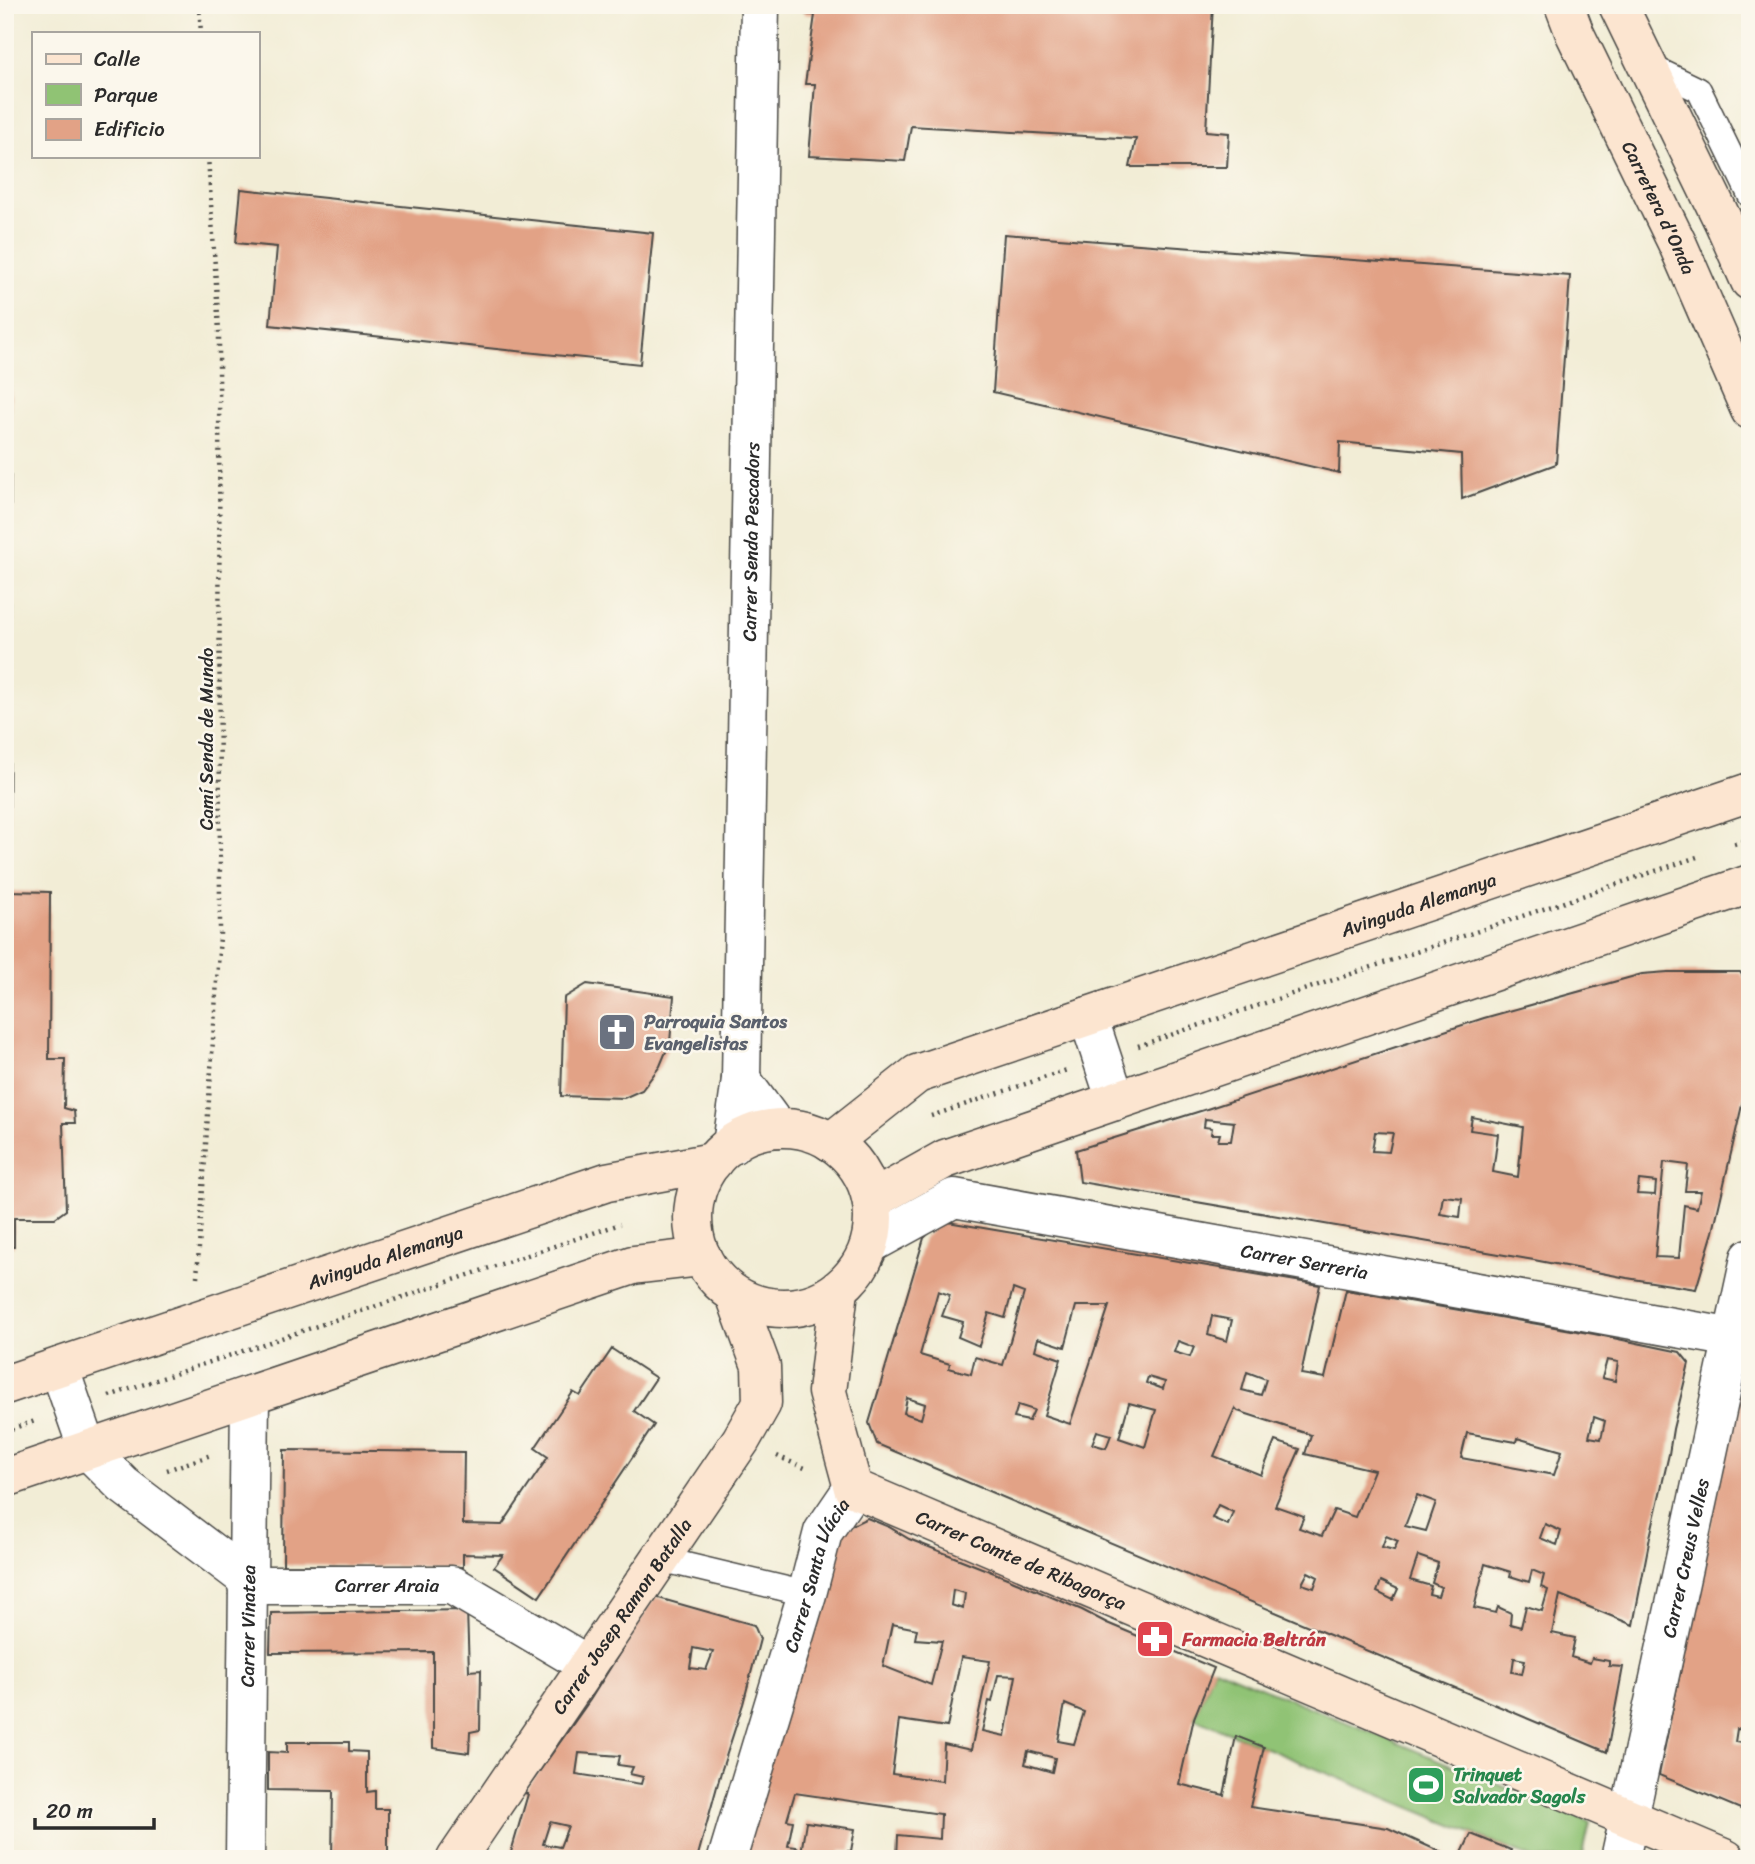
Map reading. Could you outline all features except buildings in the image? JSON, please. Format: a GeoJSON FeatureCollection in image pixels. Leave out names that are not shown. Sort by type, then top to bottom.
{"type":"FeatureCollection","features":[{"type":"Feature","properties":{"kind":"main road","name":"Carretera d'Onda"},"geometry":{"type":"LineString","coordinates":[[1564,5],[1575,34],[1678,245],[1750,410]]}},
{"type":"Feature","properties":{"kind":"main road"},"geometry":{"type":"LineString","coordinates":[[1618,5],[1750,281]]}},
{"type":"Feature","properties":{"kind":"main road","name":"Avinguda Alemanya"},"geometry":{"type":"LineString","coordinates":[[831,1142],[917,1074],[1750,792]]}},
{"type":"Feature","properties":{"kind":"main road"},"geometry":{"type":"LineString","coordinates":[[872,1200],[945,1159],[1750,884]]}},
{"type":"Feature","properties":{"kind":"main road"},"geometry":{"type":"LineString","coordinates":[[776,1128],[805,1131],[831,1142],[850,1157],[864,1177],[872,1200],[874,1222],[870,1244],[858,1270],[839,1290],[815,1303],[788,1309],[760,1306],[735,1295],[716,1279],[702,1257],[694,1233],[693,1208],[700,1184],[722,1153],[753,1133],[776,1128]]}},
{"type":"Feature","properties":{"kind":"main road","name":"Avinguda Alemanya"},"geometry":{"type":"LineString","coordinates":[[5,1385],[607,1182],[722,1153]]}},
{"type":"Feature","properties":{"kind":"main road"},"geometry":{"type":"LineString","coordinates":[[5,1478],[633,1265],[702,1257]]}},
{"type":"Feature","properties":{"kind":"main road","name":"Carrer Santa Llúcia"},"geometry":{"type":"LineString","coordinates":[[839,1290],[827,1392],[853,1488]]}},
{"type":"Feature","properties":{"kind":"main road","name":"Carrer Josep Ramon Batalla"},"geometry":{"type":"LineString","coordinates":[[456,1859],[741,1440],[762,1403],[761,1366],[735,1295]]}},
{"type":"Feature","properties":{"kind":"main road","name":"Carrer Josep Ramon Batalla"},"geometry":{"type":"LineString","coordinates":[[761,1366],[788,1309]]}},
{"type":"Feature","properties":{"kind":"main road","name":"Carrer Comte de Ribagorça"},"geometry":{"type":"LineString","coordinates":[[853,1488],[1726,1859]]}},
{"type":"Feature","properties":{"kind":"street","name":"Carrer Senda Pescadors"},"geometry":{"type":"LineString","coordinates":[[722,1153],[741,1079],[760,5]]}},
{"type":"Feature","properties":{"kind":"street"},"geometry":{"type":"LineString","coordinates":[[1088,1016],[1116,1101]]}},
{"type":"Feature","properties":{"kind":"street"},"geometry":{"type":"LineString","coordinates":[[741,1079],[776,1128]]}},
{"type":"Feature","properties":{"kind":"street","name":"Carrer Serreria"},"geometry":{"type":"LineString","coordinates":[[870,1244],[954,1198],[1742,1340]]}},
{"type":"Feature","properties":{"kind":"street","name":"Carrer Creus Velles"},"geometry":{"type":"LineString","coordinates":[[1620,1859],[1742,1340],[1750,1258]]}},
{"type":"Feature","properties":{"kind":"street"},"geometry":{"type":"LineString","coordinates":[[59,1367],[88,1450],[123,1485],[247,1582]]}},
{"type":"Feature","properties":{"kind":"street","name":"Carrer Vinatea"},"geometry":{"type":"LineString","coordinates":[[245,1859],[250,1395]]}},
{"type":"Feature","properties":{"kind":"street","name":"Carrer Santa Llúcia"},"geometry":{"type":"LineString","coordinates":[[727,1859],[807,1594],[823,1532],[853,1488]]}},
{"type":"Feature","properties":{"kind":"street","name":"Carrer Araia"},"geometry":{"type":"LineString","coordinates":[[247,1582],[452,1585],[588,1665]]}},
{"type":"Feature","properties":{"kind":"lane"},"geometry":{"type":"LineString","coordinates":[[1645,64],[1699,90],[1750,195]]}},
{"type":"Feature","properties":{"kind":"lane"},"geometry":{"type":"LineString","coordinates":[[660,1559],[807,1594]]}},
{"type":"Feature","properties":{"kind":"path"},"geometry":{"type":"LineString","coordinates":[[199,5],[201,32]]}},
{"type":"Feature","properties":{"kind":"path","name":"Camí Senda de Mundo"},"geometry":{"type":"LineString","coordinates":[[194,1322],[220,936],[219,331],[208,158]]}},
{"type":"Feature","properties":{"kind":"path"},"geometry":{"type":"LineString","coordinates":[[1723,848],[1750,839]]}},
{"type":"Feature","properties":{"kind":"path"},"geometry":{"type":"LineString","coordinates":[[932,1116],[1710,852]]}},
{"type":"Feature","properties":{"kind":"path"},"geometry":{"type":"LineString","coordinates":[[5,1431],[620,1224]]}},
{"type":"Feature","properties":{"kind":"path"},"geometry":{"type":"LineString","coordinates":[[741,1440],[853,1488]]}},
{"type":"Feature","properties":{"kind":"path"},"geometry":{"type":"LineString","coordinates":[[123,1485],[249,1442]]}},
{"type":"Feature","properties":{"kind":"green space","name":"Trinquet Salvador Sagols"},"geometry":{"type":"Polygon","coordinates":[[[1214,1668],[1590,1822],[1582,1859],[1534,1859],[1194,1718],[1214,1668]]]}},
{"type":"Feature","properties":{"kind":"place","name":"Parroquia Santos Evangelistas"},"geometry":{"type":"Point","coordinates":[617,1032]}},
{"type":"Feature","properties":{"kind":"place","name":"Farmacia Beltrán"},"geometry":{"type":"Point","coordinates":[1155,1639]}},
{"type":"Feature","properties":{"kind":"place","name":"Trinquet Salvador Sagols"},"geometry":{"type":"Point","coordinates":[1426,1785]}}]}
